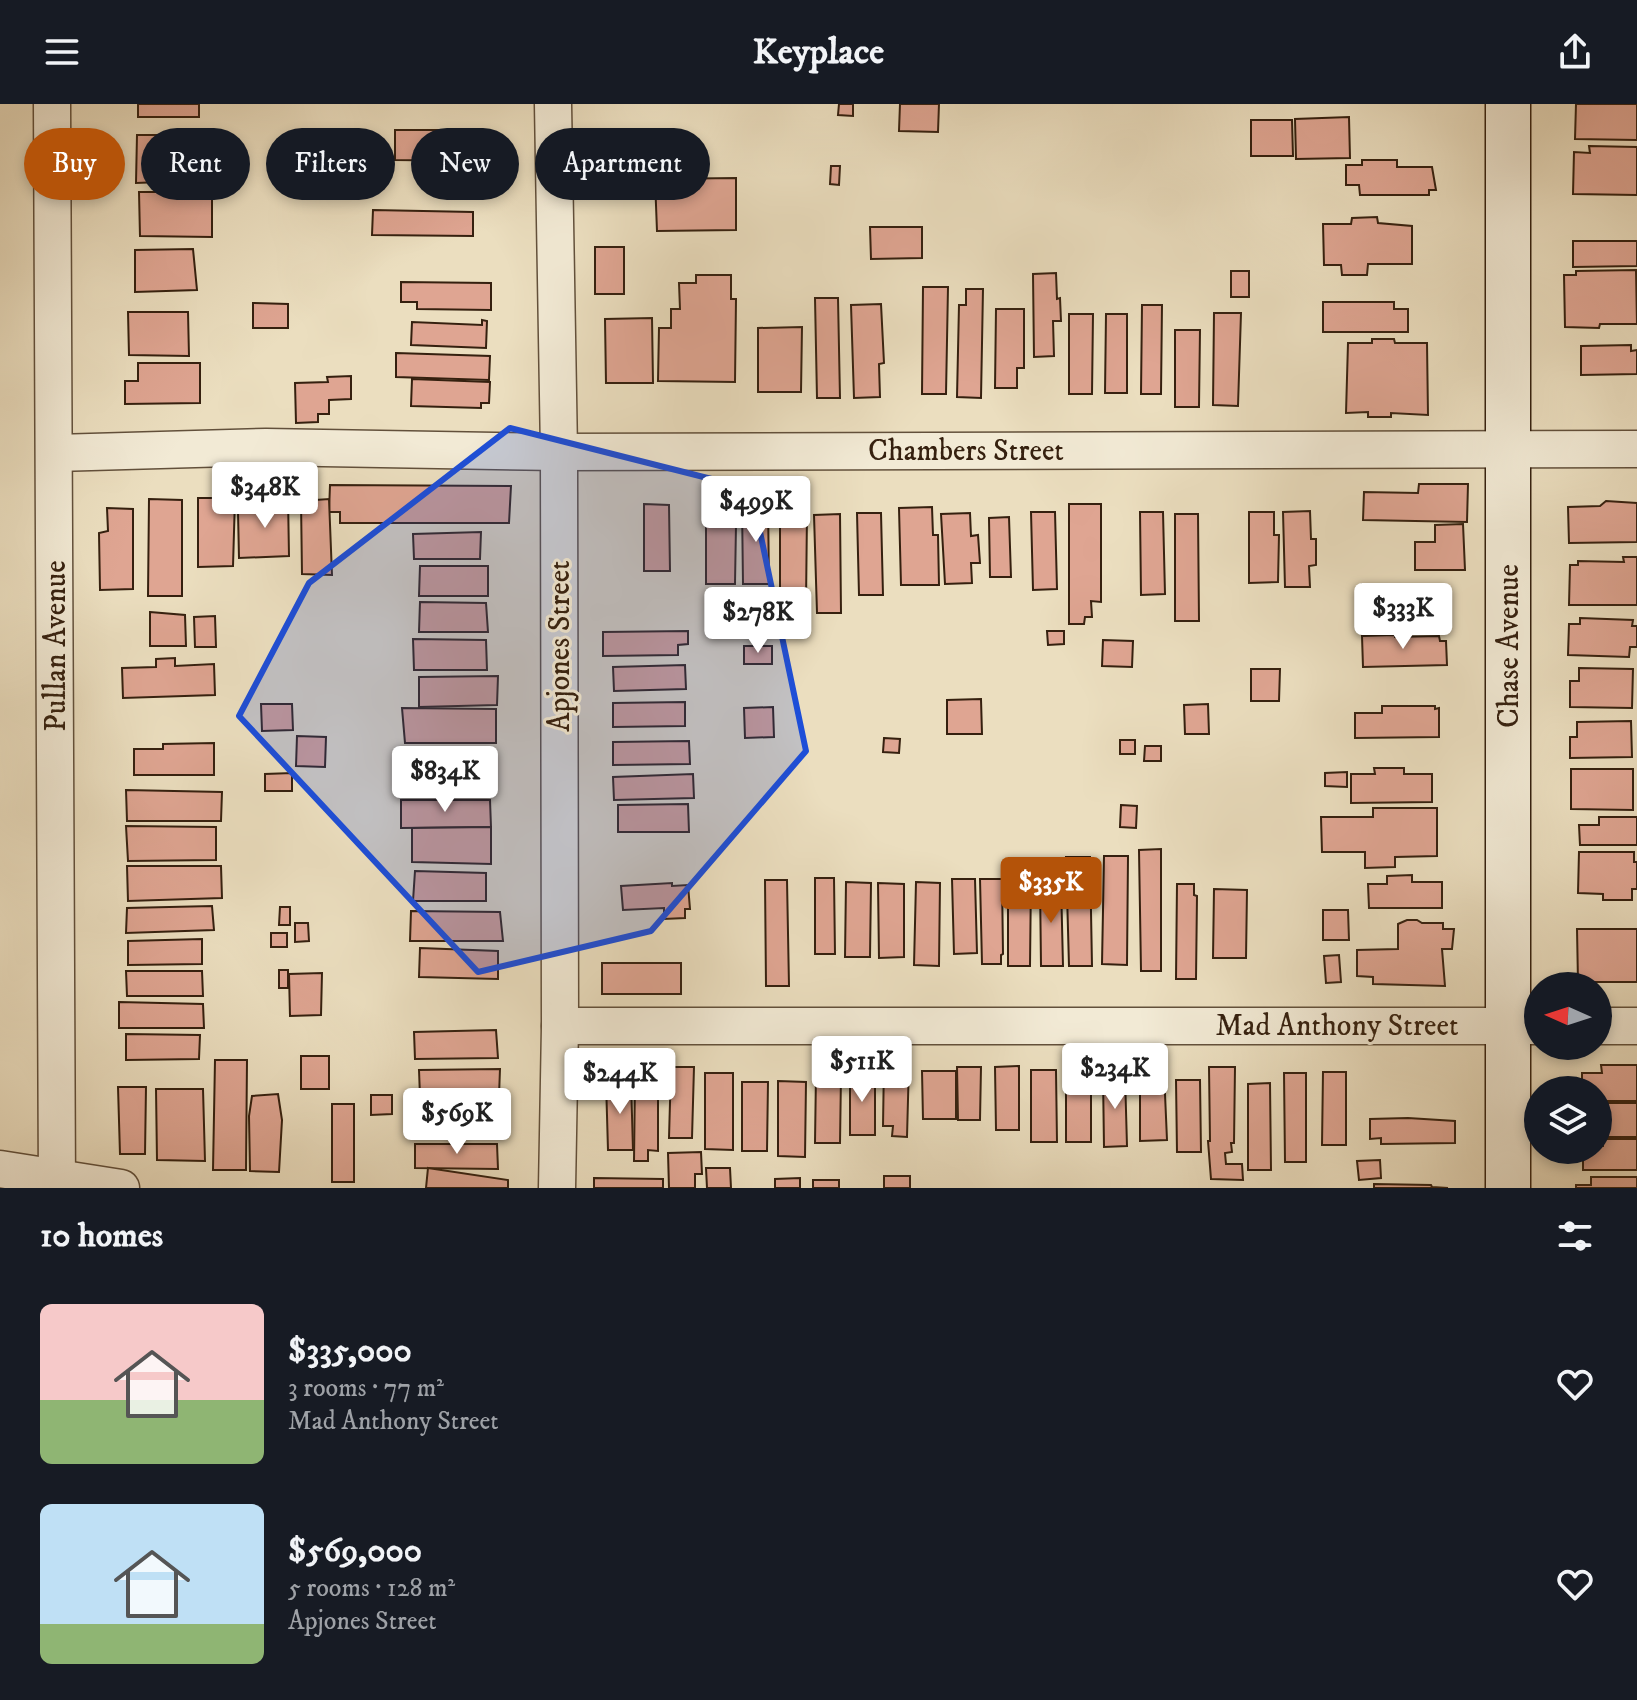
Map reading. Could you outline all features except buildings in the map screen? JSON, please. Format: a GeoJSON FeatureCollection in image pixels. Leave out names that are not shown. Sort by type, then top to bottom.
{"type":"FeatureCollection","features":[{"type":"Feature","properties":{"kind":"street","name":"Pullan Avenue"},"geometry":{"type":"LineString","coordinates":[[52,104],[57,1183]]}},
{"type":"Feature","properties":{"kind":"street","name":"Apjones Street"},"geometry":{"type":"LineString","coordinates":[[553,104],[559,452],[560,1026],[557,1188]]}},
{"type":"Feature","properties":{"kind":"street","name":"Chase Avenue"},"geometry":{"type":"LineString","coordinates":[[1508,104],[1509,448],[1524,1026],[1508,1188]]}},
{"type":"Feature","properties":{"kind":"street","name":"Chambers Street"},"geometry":{"type":"LineString","coordinates":[[56,453],[266,447],[559,452],[1637,449]]}},
{"type":"Feature","properties":{"kind":"street","name":"Mad Anthony Street"},"geometry":{"type":"LineString","coordinates":[[560,1026],[1524,1026]]}},
{"type":"Feature","properties":{"kind":"street"},"geometry":{"type":"LineString","coordinates":[[1612,1026],[1637,1026]]}},
{"type":"Feature","properties":{"kind":"street"},"geometry":{"type":"LineString","coordinates":[[0,1169],[57,1183],[121,1188]]}},
{"type":"Feature","properties":{"kind":"highlighted area"},"geometry":{"type":"Polygon","coordinates":[[[510,428],[751,489],[806,751],[651,931],[478,972],[239,716],[309,583],[510,428]]]}}]}
